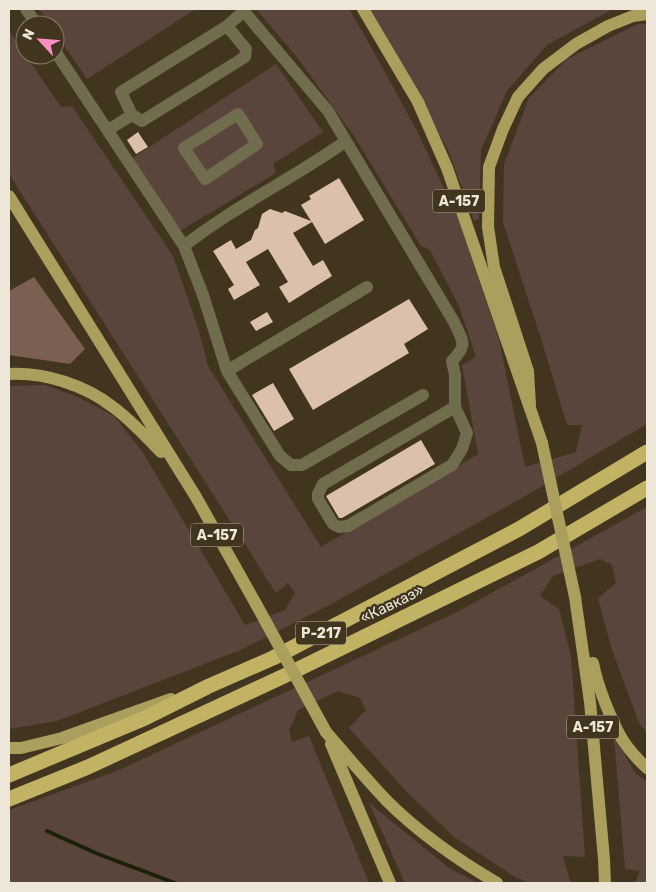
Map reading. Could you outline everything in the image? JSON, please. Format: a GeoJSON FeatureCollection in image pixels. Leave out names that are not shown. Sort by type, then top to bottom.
{"type":"FeatureCollection","features":[{"type":"Feature","properties":{"kind":"highway","name":"«Кавказ»"},"geometry":{"type":"LineString","coordinates":[[9,775],[145,718],[209,686],[273,658],[519,529],[647,452]]}},
{"type":"Feature","properties":{"kind":"highway","name":"«Кавказ»"},"geometry":{"type":"LineString","coordinates":[[9,799],[88,767],[284,676],[538,552],[647,488]]}},
{"type":"Feature","properties":{"kind":"main road","name":"А-157"},"geometry":{"type":"LineString","coordinates":[[363,9],[418,102],[448,168],[542,444],[575,597],[590,702],[605,883]]}},
{"type":"Feature","properties":{"kind":"main road"},"geometry":{"type":"LineString","coordinates":[[530,405],[528,371],[494,267],[488,227],[489,167],[503,129],[518,97],[543,69],[576,44],[608,26],[633,16],[647,14]]}},
{"type":"Feature","properties":{"kind":"main road","name":"А-157"},"geometry":{"type":"LineString","coordinates":[[9,196],[196,497],[256,604],[326,732],[390,883]]}},
{"type":"Feature","properties":{"kind":"main road"},"geometry":{"type":"LineString","coordinates":[[9,374],[52,378],[84,390],[112,406],[176,466]]}},
{"type":"Feature","properties":{"kind":"main road"},"geometry":{"type":"LineString","coordinates":[[575,597],[586,624],[596,679],[622,739],[647,768]]}},
{"type":"Feature","properties":{"kind":"main road"},"geometry":{"type":"LineString","coordinates":[[9,748],[21,748],[62,738],[209,686]]}},
{"type":"Feature","properties":{"kind":"main road"},"geometry":{"type":"LineString","coordinates":[[326,732],[388,802],[434,841],[497,883]]}},
{"type":"Feature","properties":{"kind":"street"},"geometry":{"type":"LineString","coordinates":[[227,26],[246,49],[245,57],[142,121],[132,115],[121,92],[227,26],[243,10],[328,111],[454,322],[463,342],[462,351],[452,361],[455,375],[455,407],[467,433],[462,449],[452,464],[348,526],[340,527],[333,524],[318,499],[318,494],[323,484],[455,407]]}},
{"type":"Feature","properties":{"kind":"street"},"geometry":{"type":"LineString","coordinates":[[64,65],[184,246],[203,294],[227,371],[280,456],[291,465],[302,466],[423,395]]}},
{"type":"Feature","properties":{"kind":"street"},"geometry":{"type":"LineString","coordinates":[[238,114],[257,144],[205,179],[184,148],[238,114]]}},
{"type":"Feature","properties":{"kind":"street"},"geometry":{"type":"LineString","coordinates":[[108,130],[132,115]]}},
{"type":"Feature","properties":{"kind":"street"},"geometry":{"type":"LineString","coordinates":[[184,246],[244,204],[346,141]]}},
{"type":"Feature","properties":{"kind":"street"},"geometry":{"type":"LineString","coordinates":[[227,371],[367,287]]}},
{"type":"Feature","properties":{"kind":"shaded area"},"geometry":{"type":"Polygon","coordinates":[[[39,9],[196,9],[87,79],[65,47],[65,15],[43,15],[39,9]]]}},
{"type":"Feature","properties":{"kind":"shaded area"},"geometry":{"type":"Polygon","coordinates":[[[256,9],[349,9],[416,129],[457,216],[499,339],[525,467],[576,452],[582,425],[567,425],[503,222],[504,164],[529,98],[567,59],[638,24],[647,24],[647,424],[522,498],[333,603],[243,649],[57,721],[9,729],[9,386],[45,385],[78,397],[114,416],[142,451],[245,625],[285,610],[295,593],[288,583],[276,593],[9,174],[9,31],[15,40],[15,65],[32,65],[61,107],[72,106],[173,256],[198,328],[208,366],[321,547],[478,454],[462,365],[476,357],[459,306],[430,250],[421,246],[354,136],[297,57],[256,9]]]}},
{"type":"Feature","properties":{"kind":"shaded area"},"geometry":{"type":"Polygon","coordinates":[[[370,9],[613,9],[547,45],[507,91],[481,150],[479,219],[474,221],[448,150],[370,9]]]}},
{"type":"Feature","properties":{"kind":"shaded area"},"geometry":{"type":"Polygon","coordinates":[[[276,64],[323,132],[273,164],[276,173],[180,231],[131,159],[276,64]]]}},
{"type":"Feature","properties":{"kind":"shaded area"},"geometry":{"type":"Polygon","coordinates":[[[34,277],[85,349],[70,364],[9,355],[9,291],[34,277]]]}},
{"type":"Feature","properties":{"kind":"shaded area"},"geometry":{"type":"Polygon","coordinates":[[[647,507],[647,733],[639,723],[611,647],[598,598],[616,583],[612,565],[600,559],[553,576],[540,596],[559,609],[571,656],[585,857],[563,856],[570,881],[573,883],[529,883],[515,877],[454,837],[406,791],[349,728],[366,710],[360,698],[338,691],[298,710],[289,731],[292,742],[309,736],[369,883],[9,883],[9,810],[117,771],[459,611],[647,507]]]}},
{"type":"Feature","properties":{"kind":"shaded area"},"geometry":{"type":"Polygon","coordinates":[[[614,737],[636,774],[647,781],[647,883],[635,883],[640,871],[625,869],[614,737]]]}},
{"type":"Feature","properties":{"kind":"shaded area"},"geometry":{"type":"Polygon","coordinates":[[[369,803],[449,868],[478,883],[405,883],[369,803]]]}},
{"type":"Feature","properties":{"kind":"building"},"geometry":{"type":"Polygon","coordinates":[[[138,132],[148,147],[136,154],[127,140],[138,132]]]}},
{"type":"Feature","properties":{"kind":"building"},"geometry":{"type":"Polygon","coordinates":[[[339,178],[364,220],[325,244],[312,222],[293,233],[313,266],[323,260],[332,276],[289,303],[279,287],[288,282],[268,249],[246,262],[260,285],[234,300],[228,289],[234,285],[213,251],[231,240],[236,249],[251,240],[255,230],[258,228],[262,214],[270,209],[282,213],[285,211],[311,221],[301,205],[311,199],[309,196],[339,178]]]}},
{"type":"Feature","properties":{"kind":"building"},"geometry":{"type":"Polygon","coordinates":[[[409,299],[428,329],[404,344],[409,353],[313,410],[289,369],[409,299]]]}},
{"type":"Feature","properties":{"kind":"building"},"geometry":{"type":"Polygon","coordinates":[[[267,312],[273,322],[256,331],[250,322],[267,312]]]}},
{"type":"Feature","properties":{"kind":"building"},"geometry":{"type":"Polygon","coordinates":[[[273,383],[294,419],[274,431],[252,395],[273,383]]]}},
{"type":"Feature","properties":{"kind":"building"},"geometry":{"type":"Polygon","coordinates":[[[421,440],[435,464],[339,518],[326,496],[421,440]]]}},
{"type":"Feature","properties":{"kind":"waterway"},"geometry":{"type":"LineString","coordinates":[[47,831],[98,854],[175,883]]}}]}
